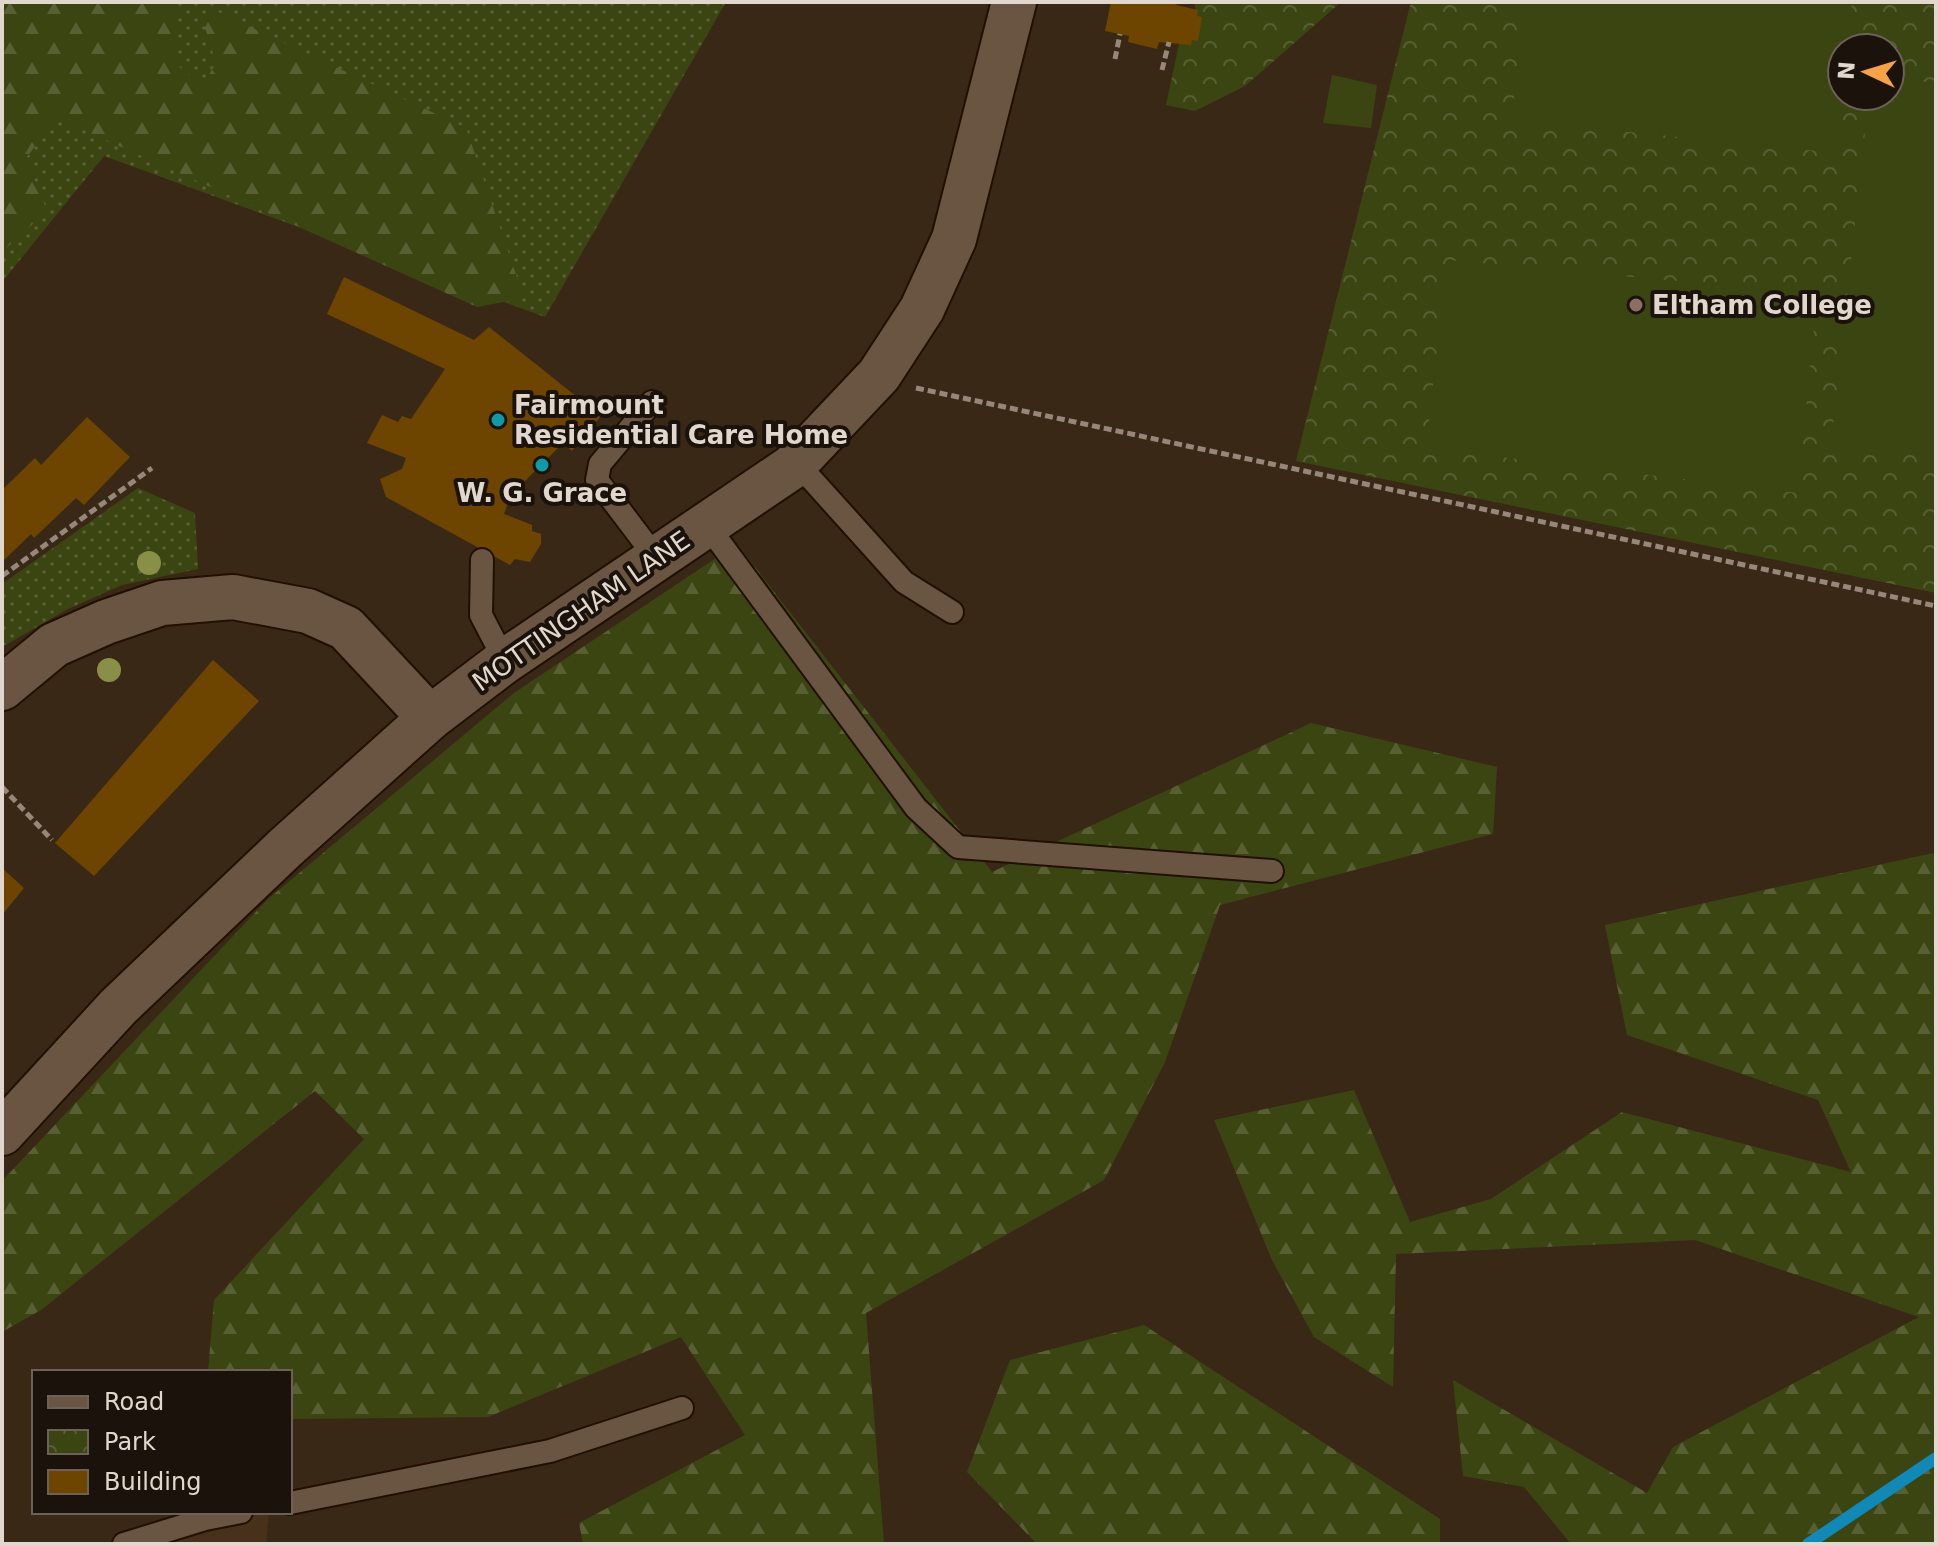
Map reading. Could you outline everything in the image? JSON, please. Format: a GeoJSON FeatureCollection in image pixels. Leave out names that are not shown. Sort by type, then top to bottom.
{"type":"FeatureCollection","features":[{"type":"Feature","properties":{"kind":"street","name":"MOTTINGHAM LANE"},"geometry":{"type":"LineString","coordinates":[[2,1133],[118,1007],[285,848],[430,718],[505,661],[797,463],[879,375],[922,309],[954,239],[1014,2]]}},
{"type":"Feature","properties":{"kind":"street"},"geometry":{"type":"LineString","coordinates":[[2,688],[54,645],[106,622],[162,603],[233,597],[308,611],[346,628],[430,718]]}},
{"type":"Feature","properties":{"kind":"lane"},"geometry":{"type":"LineString","coordinates":[[652,402],[600,464],[597,480],[657,559]]}},
{"type":"Feature","properties":{"kind":"lane"},"geometry":{"type":"LineString","coordinates":[[797,463],[904,582],[952,612]]}},
{"type":"Feature","properties":{"kind":"lane"},"geometry":{"type":"LineString","coordinates":[[707,525],[916,808],[958,847],[1272,871]]}},
{"type":"Feature","properties":{"kind":"lane"},"geometry":{"type":"LineString","coordinates":[[482,560],[481,615],[505,661]]}},
{"type":"Feature","properties":{"kind":"lane"},"geometry":{"type":"LineString","coordinates":[[292,1503],[550,1451],[682,1408]]}},
{"type":"Feature","properties":{"kind":"lane"},"geometry":{"type":"LineString","coordinates":[[124,1544],[231,1514]]}},
{"type":"Feature","properties":{"kind":"path"},"geometry":{"type":"LineString","coordinates":[[1115,59],[1120,34]]}},
{"type":"Feature","properties":{"kind":"path"},"geometry":{"type":"LineString","coordinates":[[1162,70],[1169,42]]}},
{"type":"Feature","properties":{"kind":"path"},"geometry":{"type":"LineString","coordinates":[[911,385],[921,392],[1936,606]]}},
{"type":"Feature","properties":{"kind":"path"},"geometry":{"type":"LineString","coordinates":[[2,576],[152,468]]}},
{"type":"Feature","properties":{"kind":"path"},"geometry":{"type":"LineString","coordinates":[[2,787],[52,840]]}},
{"type":"Feature","properties":{"kind":"shaded area"},"geometry":{"type":"Polygon","coordinates":[[[234,1514],[269,1514],[266,1544],[124,1544],[234,1514]]]}},
{"type":"Feature","properties":{"kind":"green space"},"geometry":{"type":"Polygon","coordinates":[[[2,2],[726,2],[545,317],[104,156],[2,282],[2,2]]]}},
{"type":"Feature","properties":{"kind":"green space"},"geometry":{"type":"Polygon","coordinates":[[[2,2],[174,2],[175,63],[202,86],[216,63],[202,18],[212,9],[466,128],[524,298],[477,307],[57,118],[26,158],[47,211],[2,252],[2,2]]]}},
{"type":"Feature","properties":{"kind":"green space"},"geometry":{"type":"Polygon","coordinates":[[[1194,2],[1341,2],[1245,86],[1195,111],[1166,105],[1179,44],[1197,16],[1194,2]]]}},
{"type":"Feature","properties":{"kind":"green space","name":"Eltham College"},"geometry":{"type":"Polygon","coordinates":[[[1411,2],[1936,2],[1936,593],[1296,461],[1411,2]]]}},
{"type":"Feature","properties":{"kind":"green space"},"geometry":{"type":"Polygon","coordinates":[[[1524,2],[1852,2],[1849,32],[1826,32],[1826,112],[1839,112],[1837,153],[1512,120],[1524,2]]]}},
{"type":"Feature","properties":{"kind":"green space"},"geometry":{"type":"Polygon","coordinates":[[[1332,75],[1377,85],[1371,128],[1323,123],[1332,75]]]}},
{"type":"Feature","properties":{"kind":"green space"},"geometry":{"type":"Polygon","coordinates":[[[1906,80],[1936,83],[1936,455],[1831,444],[1867,112],[1906,112],[1906,80]]]}},
{"type":"Feature","properties":{"kind":"green space"},"geometry":{"type":"Polygon","coordinates":[[[1447,260],[1817,294],[1798,493],[1426,448],[1447,260]]]}},
{"type":"Feature","properties":{"kind":"green space"},"geometry":{"type":"Polygon","coordinates":[[[138,488],[195,513],[198,569],[122,585],[68,609],[2,647],[2,584],[138,488]]]}},
{"type":"Feature","properties":{"kind":"green space"},"geometry":{"type":"Polygon","coordinates":[[[737,544],[992,872],[1311,723],[1497,767],[1493,834],[1220,905],[1165,1062],[1104,1180],[866,1313],[884,1544],[583,1544],[579,1523],[745,1435],[681,1337],[488,1417],[292,1419],[292,1370],[208,1370],[214,1300],[364,1139],[315,1091],[41,1310],[2,1332],[2,1181],[267,900],[514,693],[737,544]]]}},
{"type":"Feature","properties":{"kind":"green space"},"geometry":{"type":"Polygon","coordinates":[[[1933,853],[1936,859],[1936,1544],[1571,1544],[1524,1487],[1463,1476],[1453,1380],[1647,1493],[1673,1447],[1919,1317],[1695,1240],[1396,1254],[1393,1387],[1314,1337],[1272,1260],[1214,1120],[1354,1090],[1410,1222],[1491,1199],[1622,1112],[1851,1172],[1818,1100],[1627,1035],[1605,925],[1933,853]]]}},
{"type":"Feature","properties":{"kind":"green space"},"geometry":{"type":"Polygon","coordinates":[[[1144,1325],[1440,1519],[1440,1544],[1037,1544],[967,1472],[1010,1360],[1144,1325]]]}},
{"type":"Feature","properties":{"kind":"building"},"geometry":{"type":"Polygon","coordinates":[[[1111,2],[1177,2],[1176,5],[1198,10],[1197,16],[1202,17],[1198,41],[1192,40],[1191,45],[1159,42],[1157,49],[1128,42],[1129,36],[1105,31],[1111,2]]]}},
{"type":"Feature","properties":{"kind":"building","name":"Fairmount Residential Care Home"},"geometry":{"type":"Polygon","coordinates":[[[344,277],[474,340],[489,327],[601,416],[572,451],[563,443],[511,495],[504,514],[532,525],[532,531],[541,534],[541,544],[530,562],[515,559],[510,565],[386,497],[380,479],[402,469],[406,458],[367,443],[382,415],[398,422],[402,416],[411,419],[445,369],[327,314],[344,277]]]}},
{"type":"Feature","properties":{"kind":"building"},"geometry":{"type":"Polygon","coordinates":[[[87,417],[130,457],[84,505],[76,498],[34,538],[31,534],[2,562],[2,490],[35,458],[41,465],[87,417]]]}},
{"type":"Feature","properties":{"kind":"building"},"geometry":{"type":"Polygon","coordinates":[[[213,660],[259,701],[94,876],[55,843],[213,660]]]}},
{"type":"Feature","properties":{"kind":"building"},"geometry":{"type":"Polygon","coordinates":[[[2,868],[24,888],[2,915],[2,868]]]}},
{"type":"Feature","properties":{"kind":"waterway"},"geometry":{"type":"LineString","coordinates":[[1808,1544],[1936,1458]]}},
{"type":"Feature","properties":{"kind":"place","name":"Eltham College"},"geometry":{"type":"Point","coordinates":[1636,305]}},
{"type":"Feature","properties":{"kind":"place","name":"Fairmount Residential Care Home"},"geometry":{"type":"Point","coordinates":[498,420]}},
{"type":"Feature","properties":{"kind":"place","name":"W. G. Grace"},"geometry":{"type":"Point","coordinates":[542,465]}}]}
